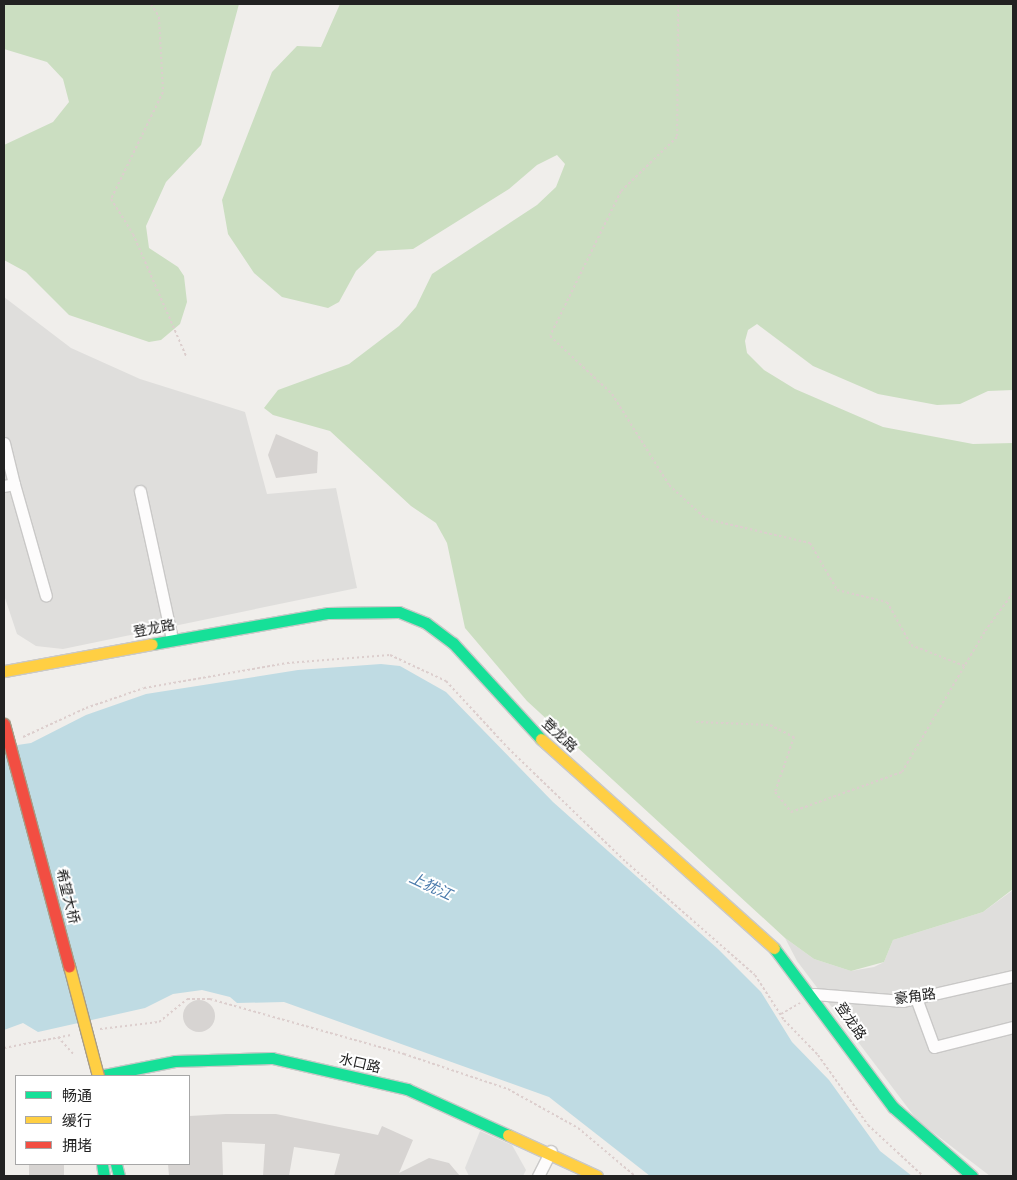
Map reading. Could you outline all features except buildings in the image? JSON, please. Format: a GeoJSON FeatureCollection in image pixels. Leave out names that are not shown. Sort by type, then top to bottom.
{"type":"FeatureCollection","features":[{"type":"Feature","properties":{"kind":"street"},"geometry":{"type":"LineString","coordinates":[[4,443],[9,485],[46,596]]}},
{"type":"Feature","properties":{"kind":"street"},"geometry":{"type":"LineString","coordinates":[[140,491],[172,639]]}},
{"type":"Feature","properties":{"kind":"street","name":"登龙路"},"geometry":{"type":"LineString","coordinates":[[4,671],[172,639],[371,609],[399,612],[426,623],[453,643],[545,743],[778,951],[893,1107],[972,1176]]}},
{"type":"Feature","properties":{"kind":"street","name":"希望大桥"},"geometry":{"type":"LineString","coordinates":[[4,724],[98,1075]]}},
{"type":"Feature","properties":{"kind":"street","name":"希望大桥"},"geometry":{"type":"LineString","coordinates":[[4,764],[87,1075]]}},
{"type":"Feature","properties":{"kind":"street","name":"豪角路"},"geometry":{"type":"LineString","coordinates":[[811,997],[866,1000],[916,998],[1013,976]]}},
{"type":"Feature","properties":{"kind":"street"},"geometry":{"type":"LineString","coordinates":[[916,998],[934,1048],[1013,1026]]}},
{"type":"Feature","properties":{"kind":"street","name":"水口路"},"geometry":{"type":"LineString","coordinates":[[103,1075],[175,1061],[272,1058],[407,1089],[551,1151],[597,1176]]}},
{"type":"Feature","properties":{"kind":"street"},"geometry":{"type":"LineString","coordinates":[[538,1176],[551,1151]]}},
{"type":"Feature","properties":{"kind":"path"},"geometry":{"type":"LineString","coordinates":[[151,4],[159,17],[163,92],[111,199],[133,234],[187,358]]}},
{"type":"Feature","properties":{"kind":"path"},"geometry":{"type":"LineString","coordinates":[[678,4],[677,137],[621,191],[550,336],[612,394],[669,485],[706,519],[810,543],[837,590],[886,602],[911,645],[965,666]]}},
{"type":"Feature","properties":{"kind":"path"},"geometry":{"type":"LineString","coordinates":[[696,722],[770,725],[794,737],[775,792],[791,812],[902,772],[965,666],[1013,593]]}},
{"type":"Feature","properties":{"kind":"path"},"geometry":{"type":"LineString","coordinates":[[18,739],[144,688],[301,661],[390,656],[451,685],[502,742],[626,862],[755,975],[781,1014],[818,1054],[868,1125],[923,1176]]}},
{"type":"Feature","properties":{"kind":"path"},"geometry":{"type":"LineString","coordinates":[[781,1014],[811,997]]}},
{"type":"Feature","properties":{"kind":"path"},"geometry":{"type":"LineString","coordinates":[[58,1037],[74,1055]]}},
{"type":"Feature","properties":{"kind":"shaded area"},"geometry":{"type":"Polygon","coordinates":[[[4,297],[71,348],[140,379],[245,412],[267,494],[336,488],[357,588],[63,649],[36,646],[17,634],[4,595],[4,297]]]}},
{"type":"Feature","properties":{"kind":"shaded area"},"geometry":{"type":"Polygon","coordinates":[[[1013,890],[1013,1176],[990,1176],[917,1120],[797,961],[785,938],[814,959],[851,971],[874,967],[884,962],[893,940],[983,912],[1013,890]]]}},
{"type":"Feature","properties":{"kind":"shaded area"},"geometry":{"type":"Polygon","coordinates":[[[480,1131],[512,1145],[526,1170],[523,1176],[469,1176],[465,1168],[480,1131]]]}},
{"type":"Feature","properties":{"kind":"green space"},"geometry":{"type":"Polygon","coordinates":[[[4,4],[239,4],[201,145],[166,182],[146,226],[149,248],[178,267],[184,276],[187,302],[180,324],[161,340],[149,342],[69,315],[26,272],[4,260],[4,145],[53,122],[69,102],[63,79],[47,62],[4,49],[4,4]]]}},
{"type":"Feature","properties":{"kind":"green space"},"geometry":{"type":"Polygon","coordinates":[[[340,4],[1013,4],[1013,390],[988,391],[960,404],[937,405],[878,394],[813,366],[757,324],[748,330],[745,341],[747,353],[764,370],[795,389],[883,427],[973,444],[1013,443],[1013,889],[983,912],[893,940],[884,962],[851,971],[814,959],[785,938],[527,701],[465,628],[447,543],[436,523],[411,506],[330,431],[273,415],[264,408],[278,390],[349,364],[399,326],[416,307],[432,274],[537,205],[556,187],[565,164],[557,155],[537,165],[509,189],[413,249],[377,251],[356,271],[339,302],[328,308],[282,297],[254,273],[228,234],[222,200],[272,72],[297,46],[321,47],[340,4]]]}},
{"type":"Feature","properties":{"kind":"water","name":"上犹江"},"geometry":{"type":"Polygon","coordinates":[[[381,664],[400,666],[446,692],[553,802],[718,949],[761,992],[792,1042],[829,1080],[880,1151],[912,1176],[650,1176],[549,1097],[284,1002],[237,1003],[230,997],[202,990],[173,994],[145,1008],[38,1032],[23,1023],[4,1030],[4,747],[31,743],[86,715],[146,694],[298,670],[381,664]]]}},
{"type":"Feature","properties":{"kind":"traffic: fast"},"geometry":{"type":"LineString","coordinates":[[152,644],[328,613],[399,612],[426,623],[453,643],[541,739]]}},
{"type":"Feature","properties":{"kind":"traffic: fast"},"geometry":{"type":"LineString","coordinates":[[774,948],[893,1107],[972,1176]]}},
{"type":"Feature","properties":{"kind":"traffic: fast"},"geometry":{"type":"LineString","coordinates":[[104,1075],[175,1061],[272,1058],[407,1089],[508,1135]]}},
{"type":"Feature","properties":{"kind":"traffic: fast"},"geometry":{"type":"LineString","coordinates":[[102,1165],[104,1176]]}},
{"type":"Feature","properties":{"kind":"traffic: fast"},"geometry":{"type":"LineString","coordinates":[[116,1165],[119,1176]]}},
{"type":"Feature","properties":{"kind":"traffic: slow"},"geometry":{"type":"LineString","coordinates":[[4,671],[152,644]]}},
{"type":"Feature","properties":{"kind":"traffic: slow"},"geometry":{"type":"LineString","coordinates":[[541,739],[774,948]]}},
{"type":"Feature","properties":{"kind":"traffic: slow"},"geometry":{"type":"LineString","coordinates":[[69,966],[98,1075]]}},
{"type":"Feature","properties":{"kind":"traffic: slow"},"geometry":{"type":"LineString","coordinates":[[508,1135],[597,1176]]}},
{"type":"Feature","properties":{"kind":"traffic: jam"},"geometry":{"type":"LineString","coordinates":[[4,724],[69,966]]}}]}
